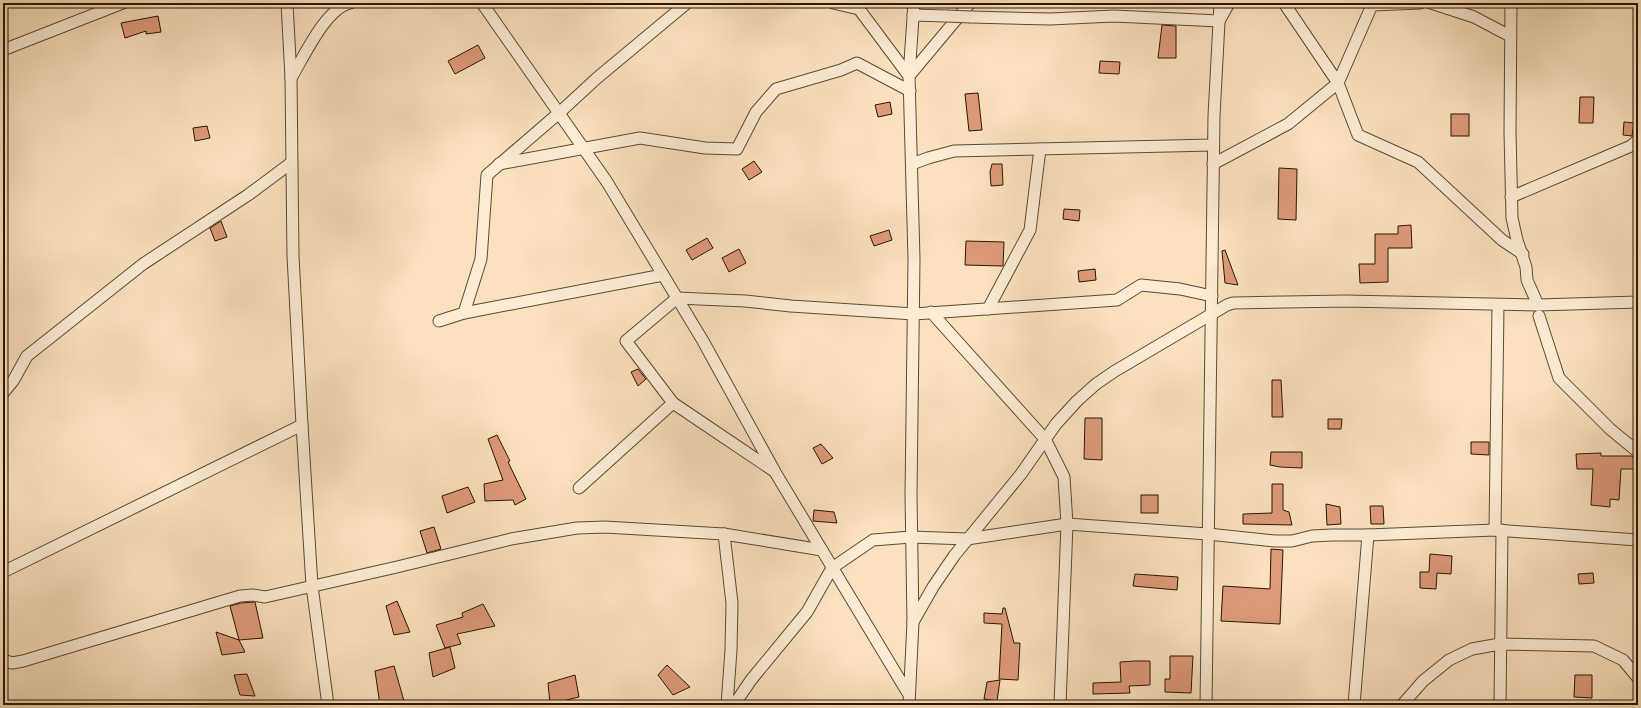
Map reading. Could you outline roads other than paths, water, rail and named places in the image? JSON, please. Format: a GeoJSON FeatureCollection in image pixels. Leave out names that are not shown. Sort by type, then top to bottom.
{"type":"FeatureCollection","features":[{"type":"Feature","properties":{"kind":"street"},"geometry":{"type":"LineString","coordinates":[[3,50],[123,3]]}},
{"type":"Feature","properties":{"kind":"street"},"geometry":{"type":"LineString","coordinates":[[287,3],[291,78],[293,256],[302,425],[312,586],[328,705]]}},
{"type":"Feature","properties":{"kind":"street"},"geometry":{"type":"LineString","coordinates":[[291,78],[319,31],[338,8],[350,3]]}},
{"type":"Feature","properties":{"kind":"street"},"geometry":{"type":"LineString","coordinates":[[482,3],[607,182],[703,340],[775,472],[909,700]]}},
{"type":"Feature","properties":{"kind":"street"},"geometry":{"type":"LineString","coordinates":[[464,313],[481,259],[487,175],[597,78],[687,3]]}},
{"type":"Feature","properties":{"kind":"street"},"geometry":{"type":"LineString","coordinates":[[833,3],[859,9],[909,76]]}},
{"type":"Feature","properties":{"kind":"street"},"geometry":{"type":"LineString","coordinates":[[909,700],[913,622],[911,537],[914,259],[909,76],[914,3]]}},
{"type":"Feature","properties":{"kind":"street"},"geometry":{"type":"LineString","coordinates":[[909,76],[970,3]]}},
{"type":"Feature","properties":{"kind":"street"},"geometry":{"type":"LineString","coordinates":[[1206,705],[1213,144],[1220,3]]}},
{"type":"Feature","properties":{"kind":"street"},"geometry":{"type":"LineString","coordinates":[[1219,21],[1229,3]]}},
{"type":"Feature","properties":{"kind":"street"},"geometry":{"type":"LineString","coordinates":[[1284,3],[1338,83],[1358,135],[1418,162],[1502,240],[1523,254]]}},
{"type":"Feature","properties":{"kind":"street"},"geometry":{"type":"LineString","coordinates":[[1213,164],[1288,124],[1338,83],[1372,5],[1420,3]]}},
{"type":"Feature","properties":{"kind":"street"},"geometry":{"type":"LineString","coordinates":[[1430,3],[1474,17],[1510,36]]}},
{"type":"Feature","properties":{"kind":"street"},"geometry":{"type":"LineString","coordinates":[[1510,3],[1512,218],[1514,229],[1523,254],[1527,280],[1539,311],[1559,378],[1610,429],[1638,452]]}},
{"type":"Feature","properties":{"kind":"street"},"geometry":{"type":"LineString","coordinates":[[913,15],[1050,19],[1114,16],[1219,21]]}},
{"type":"Feature","properties":{"kind":"street"},"geometry":{"type":"LineString","coordinates":[[499,164],[640,138],[705,148],[737,150],[756,112],[776,89],[857,64],[910,91]]}},
{"type":"Feature","properties":{"kind":"street"},"geometry":{"type":"LineString","coordinates":[[1511,198],[1631,146],[1638,140]]}},
{"type":"Feature","properties":{"kind":"street"},"geometry":{"type":"LineString","coordinates":[[912,164],[954,151],[1213,144]]}},
{"type":"Feature","properties":{"kind":"street"},"geometry":{"type":"LineString","coordinates":[[988,309],[1030,230],[1040,149]]}},
{"type":"Feature","properties":{"kind":"street"},"geometry":{"type":"LineString","coordinates":[[3,393],[13,381],[27,356],[33,351],[143,264],[248,194],[291,163]]}},
{"type":"Feature","properties":{"kind":"street"},"geometry":{"type":"LineString","coordinates":[[439,321],[464,313],[663,275]]}},
{"type":"Feature","properties":{"kind":"street"},"geometry":{"type":"LineString","coordinates":[[775,472],[673,403],[626,341],[677,298],[745,301],[791,306],[914,314],[1117,300],[1141,285],[1180,289],[1212,296]]}},
{"type":"Feature","properties":{"kind":"street"},"geometry":{"type":"LineString","coordinates":[[913,622],[933,587],[967,539],[1020,474],[1045,439],[1077,401],[1096,384],[1115,371],[1233,303],[1346,301],[1498,304],[1539,311],[1638,302]]}},
{"type":"Feature","properties":{"kind":"street"},"geometry":{"type":"LineString","coordinates":[[1498,304],[1500,705]]}},
{"type":"Feature","properties":{"kind":"street"},"geometry":{"type":"LineString","coordinates":[[931,312],[1045,439],[1064,477],[1067,524],[1060,705]]}},
{"type":"Feature","properties":{"kind":"street"},"geometry":{"type":"LineString","coordinates":[[579,488],[673,403]]}},
{"type":"Feature","properties":{"kind":"street"},"geometry":{"type":"LineString","coordinates":[[3,572],[302,425]]}},
{"type":"Feature","properties":{"kind":"street"},"geometry":{"type":"LineString","coordinates":[[734,705],[751,680],[807,612],[832,568],[873,540],[911,537],[967,539],[1067,524],[1208,534],[1275,541],[1292,541],[1312,536],[1498,530],[1638,540]]}},
{"type":"Feature","properties":{"kind":"street"},"geometry":{"type":"LineString","coordinates":[[3,660],[12,663],[23,661],[240,596],[253,595],[265,597],[511,538],[577,528],[605,526],[724,534],[822,550]]}},
{"type":"Feature","properties":{"kind":"street"},"geometry":{"type":"LineString","coordinates":[[724,534],[732,603],[731,650],[727,705]]}},
{"type":"Feature","properties":{"kind":"street"},"geometry":{"type":"LineString","coordinates":[[1354,705],[1368,535]]}},
{"type":"Feature","properties":{"kind":"street"},"geometry":{"type":"LineString","coordinates":[[1402,705],[1423,682],[1450,660],[1472,649],[1500,644],[1594,646],[1624,660],[1638,678]]}}]}
